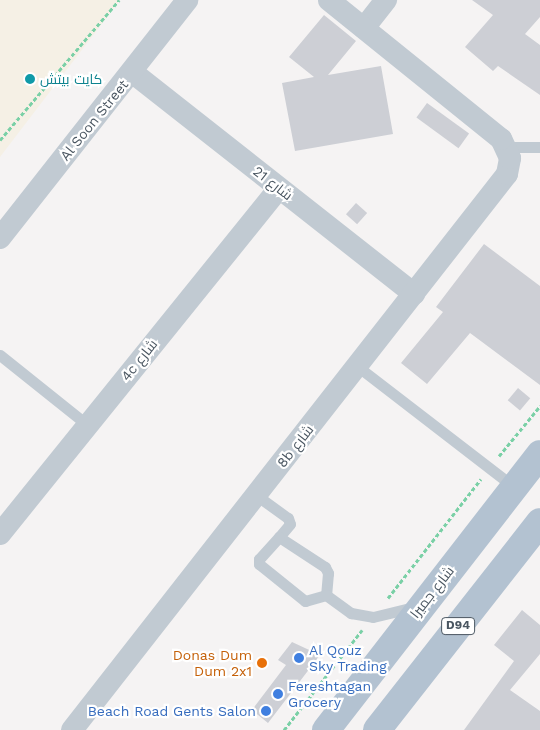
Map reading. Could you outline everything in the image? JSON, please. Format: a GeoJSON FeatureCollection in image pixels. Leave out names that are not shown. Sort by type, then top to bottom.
{"type":"FeatureCollection","features":[{"type":"Feature","properties":{"kind":"main road","name":"شارع جميرا"},"geometry":{"type":"LineString","coordinates":[[326,730],[540,454]]}},
{"type":"Feature","properties":{"kind":"main road","name":"D94"},"geometry":{"type":"LineString","coordinates":[[380,729],[540,522]]}},
{"type":"Feature","properties":{"kind":"street","name":"Al Soon Street"},"geometry":{"type":"LineString","coordinates":[[0,238],[187,0]]}},
{"type":"Feature","properties":{"kind":"street"},"geometry":{"type":"LineString","coordinates":[[329,0],[494,132],[508,152]]}},
{"type":"Feature","properties":{"kind":"street"},"geometry":{"type":"LineString","coordinates":[[364,28],[386,0]]}},
{"type":"Feature","properties":{"kind":"street","name":"شارع 21"},"geometry":{"type":"LineString","coordinates":[[132,72],[414,294]]}},
{"type":"Feature","properties":{"kind":"street","name":"8b شارع"},"geometry":{"type":"LineString","coordinates":[[72,730],[503,182],[508,152]]}},
{"type":"Feature","properties":{"kind":"street","name":"4c شارع"},"geometry":{"type":"LineString","coordinates":[[0,534],[86,424],[279,188]]}},
{"type":"Feature","properties":{"kind":"lane"},"geometry":{"type":"LineString","coordinates":[[508,152],[540,147]]}},
{"type":"Feature","properties":{"kind":"lane"},"geometry":{"type":"LineString","coordinates":[[0,355],[86,424]]}},
{"type":"Feature","properties":{"kind":"lane"},"geometry":{"type":"LineString","coordinates":[[358,366],[514,487]]}},
{"type":"Feature","properties":{"kind":"lane"},"geometry":{"type":"LineString","coordinates":[[256,495],[288,518],[290,524],[259,559],[259,564],[305,601],[326,595]]}},
{"type":"Feature","properties":{"kind":"lane"},"geometry":{"type":"LineString","coordinates":[[279,537],[325,567],[328,573],[326,595]]}},
{"type":"Feature","properties":{"kind":"lane"},"geometry":{"type":"LineString","coordinates":[[326,595],[351,613],[373,617],[398,613],[426,600]]}},
{"type":"Feature","properties":{"kind":"path"},"geometry":{"type":"LineString","coordinates":[[0,140],[119,0]]}},
{"type":"Feature","properties":{"kind":"path"},"geometry":{"type":"LineString","coordinates":[[284,730],[489,468],[540,406]]}},
{"type":"Feature","properties":{"kind":"sand","name":"كايت بيتش"},"geometry":{"type":"Polygon","coordinates":[[[0,0],[120,0],[0,157],[0,0]]]}},
{"type":"Feature","properties":{"kind":"building"},"geometry":{"type":"Polygon","coordinates":[[[472,0],[540,0],[540,17],[525,34],[540,45],[540,95],[498,66],[493,71],[465,47],[493,15],[472,0]]]}},
{"type":"Feature","properties":{"kind":"building"},"geometry":{"type":"Polygon","coordinates":[[[324,15],[356,41],[328,75],[381,66],[393,134],[295,151],[282,83],[314,77],[289,57],[324,15]]]}},
{"type":"Feature","properties":{"kind":"building"},"geometry":{"type":"Polygon","coordinates":[[[427,103],[469,134],[458,148],[416,118],[427,103]]]}},
{"type":"Feature","properties":{"kind":"building"},"geometry":{"type":"Polygon","coordinates":[[[356,203],[367,213],[357,224],[346,214],[356,203]]]}},
{"type":"Feature","properties":{"kind":"building"},"geometry":{"type":"Polygon","coordinates":[[[484,244],[540,286],[540,385],[470,333],[427,384],[401,363],[443,312],[436,307],[484,244]]]}},
{"type":"Feature","properties":{"kind":"building"},"geometry":{"type":"Polygon","coordinates":[[[518,388],[530,398],[520,411],[508,400],[518,388]]]}},
{"type":"Feature","properties":{"kind":"building"},"geometry":{"type":"Polygon","coordinates":[[[522,610],[540,625],[540,654],[510,690],[540,711],[540,730],[464,730],[514,661],[494,645],[522,610]]]}},
{"type":"Feature","properties":{"kind":"building"},"geometry":{"type":"Polygon","coordinates":[[[292,642],[320,655],[268,723],[252,710],[286,665],[278,660],[292,642]]]}},
{"type":"Feature","properties":{"kind":"place","name":"كايت بيتش"},"geometry":{"type":"Point","coordinates":[30,79]}},
{"type":"Feature","properties":{"kind":"place","name":"Al Qouz Sky Trading"},"geometry":{"type":"Point","coordinates":[299,658]}},
{"type":"Feature","properties":{"kind":"place","name":"Donas Dum Dum 2x1"},"geometry":{"type":"Point","coordinates":[262,663]}},
{"type":"Feature","properties":{"kind":"place","name":"Fereshtagan Grocery"},"geometry":{"type":"Point","coordinates":[278,694]}},
{"type":"Feature","properties":{"kind":"place","name":"Beach Road Gents Salon"},"geometry":{"type":"Point","coordinates":[266,711]}}]}
